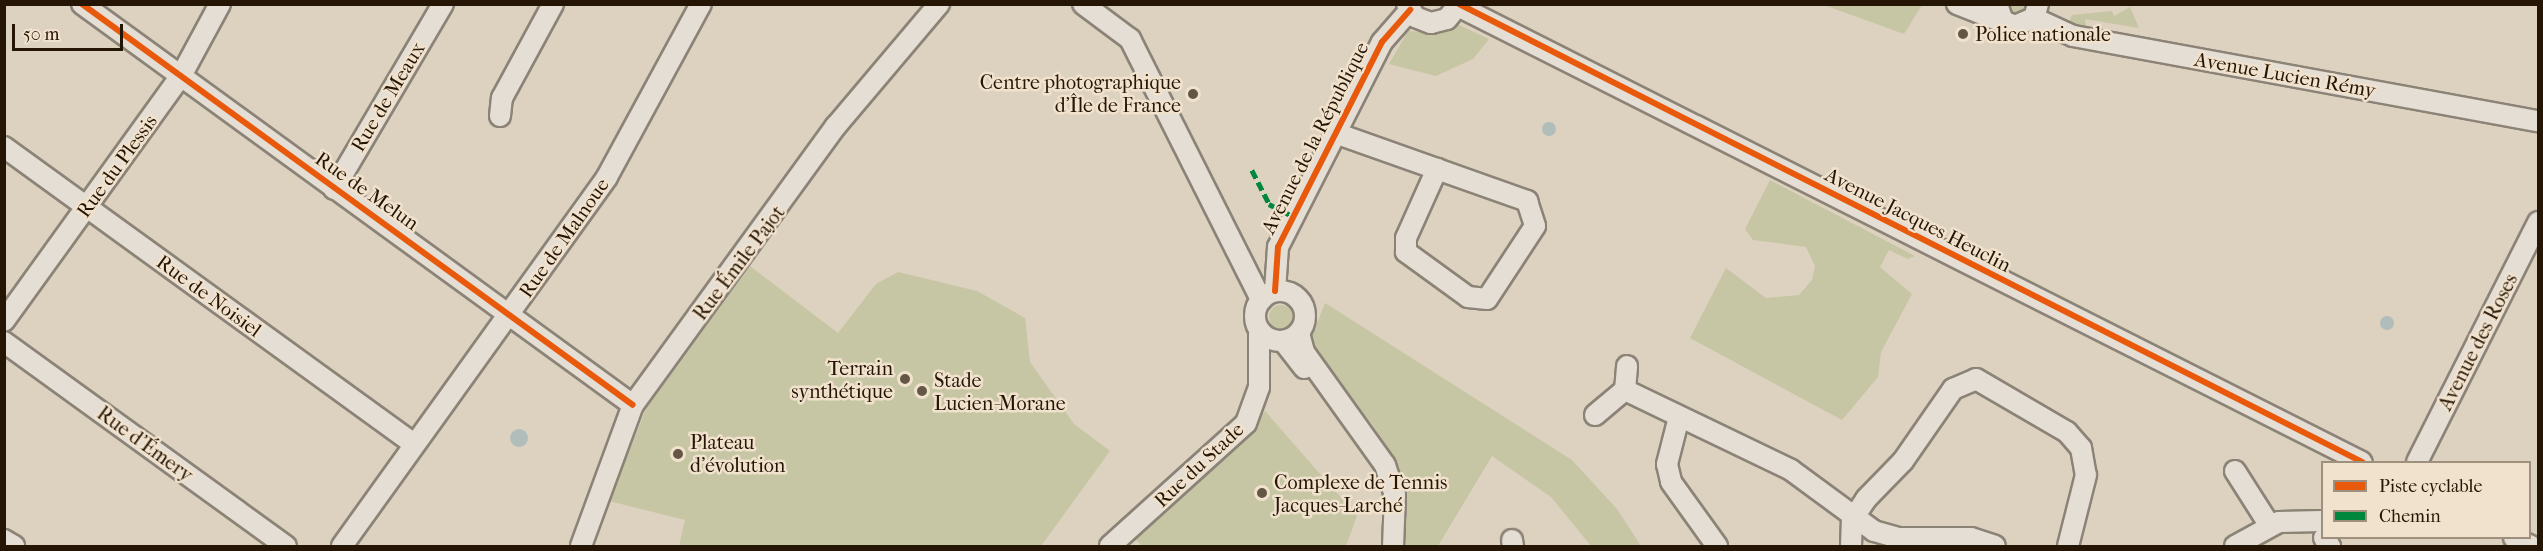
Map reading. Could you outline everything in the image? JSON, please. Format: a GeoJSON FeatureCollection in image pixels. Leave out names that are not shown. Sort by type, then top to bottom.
{"type":"FeatureCollection","features":[{"type":"Feature","properties":{"kind":"street","name":"Rue de Melun"},"geometry":{"type":"LineString","coordinates":[[82,4],[334,189],[511,313],[633,405]]}},
{"type":"Feature","properties":{"kind":"street","name":"Rue du Plessis"},"geometry":{"type":"LineString","coordinates":[[4,321],[181,76],[220,4]]}},
{"type":"Feature","properties":{"kind":"street","name":"Rue de Meaux"},"geometry":{"type":"LineString","coordinates":[[334,189],[443,4]]}},
{"type":"Feature","properties":{"kind":"street","name":"Rue de Malnoue"},"geometry":{"type":"LineString","coordinates":[[342,546],[511,313],[631,139],[701,4]]}},
{"type":"Feature","properties":{"kind":"street","name":"Rue Émile Pajot"},"geometry":{"type":"LineString","coordinates":[[581,546],[633,405],[836,126],[939,4]]}},
{"type":"Feature","properties":{"kind":"street","name":"Avenue de la République"},"geometry":{"type":"LineString","coordinates":[[1083,4],[1130,39],[1268,295]]}},
{"type":"Feature","properties":{"kind":"street"},"geometry":{"type":"LineString","coordinates":[[1957,4],[2008,24],[2022,26],[2040,9]]}},
{"type":"Feature","properties":{"kind":"street"},"geometry":{"type":"LineString","coordinates":[[1997,4],[2008,24]]}},
{"type":"Feature","properties":{"kind":"street"},"geometry":{"type":"LineString","coordinates":[[1408,7],[1423,21],[1439,22],[1459,5]]}},
{"type":"Feature","properties":{"kind":"street","name":"Avenue Jacques Heuclin"},"geometry":{"type":"LineString","coordinates":[[1459,5],[2360,461]]}},
{"type":"Feature","properties":{"kind":"street"},"geometry":{"type":"LineString","coordinates":[[500,116],[501,98],[548,6]]}},
{"type":"Feature","properties":{"kind":"street","name":"Avenue de la République"},"geometry":{"type":"LineString","coordinates":[[1268,295],[1278,246],[1338,134],[1382,42],[1408,7]]}},
{"type":"Feature","properties":{"kind":"street","name":"Avenue Lucien Rémy"},"geometry":{"type":"LineString","coordinates":[[2040,9],[2073,36],[2538,121]]}},
{"type":"Feature","properties":{"kind":"street"},"geometry":{"type":"LineString","coordinates":[[1338,134],[1437,169],[1527,201],[1533,208],[1535,226],[1487,299],[1468,297],[1406,252],[1406,238],[1437,169]]}},
{"type":"Feature","properties":{"kind":"street","name":"Rue de Noisiel"},"geometry":{"type":"LineString","coordinates":[[4,147],[414,444]]}},
{"type":"Feature","properties":{"kind":"street","name":"Avenue des Roses"},"geometry":{"type":"LineString","coordinates":[[2418,461],[2538,222]]}},
{"type":"Feature","properties":{"kind":"street"},"geometry":{"type":"LineString","coordinates":[[1292,338],[1305,316],[1301,302],[1289,292],[1268,295],[1255,315],[1259,331],[1292,338],[1385,465],[1395,495],[1393,546]]}},
{"type":"Feature","properties":{"kind":"street","name":"Rue du Stade"},"geometry":{"type":"LineString","coordinates":[[1110,546],[1246,423],[1259,387],[1259,331]]}},
{"type":"Feature","properties":{"kind":"street"},"geometry":{"type":"LineString","coordinates":[[1292,338],[1374,465],[1385,500],[1383,546]]}},
{"type":"Feature","properties":{"kind":"street","name":"Rue d'Émery"},"geometry":{"type":"LineString","coordinates":[[4,342],[286,546]]}},
{"type":"Feature","properties":{"kind":"street"},"geometry":{"type":"LineString","coordinates":[[1595,415],[1625,390],[1627,366]]}},
{"type":"Feature","properties":{"kind":"street"},"geometry":{"type":"LineString","coordinates":[[1851,546],[1852,520],[1916,445],[1953,389],[1976,379],[2067,432],[2081,448],[2086,475],[2068,546]]}},
{"type":"Feature","properties":{"kind":"street"},"geometry":{"type":"LineString","coordinates":[[1625,390],[1791,470],[1852,520],[1899,538],[1971,538],[1995,546]]}},
{"type":"Feature","properties":{"kind":"street"},"geometry":{"type":"LineString","coordinates":[[1679,417],[1667,464],[1671,482],[1717,546]]}},
{"type":"Feature","properties":{"kind":"street"},"geometry":{"type":"LineString","coordinates":[[2235,471],[2270,526]]}},
{"type":"Feature","properties":{"kind":"street"},"geometry":{"type":"LineString","coordinates":[[2235,546],[2270,526],[2321,529]]}},
{"type":"Feature","properties":{"kind":"street"},"geometry":{"type":"LineString","coordinates":[[4,540],[14,546]]}},
{"type":"Feature","properties":{"kind":"green space"},"geometry":{"type":"Polygon","coordinates":[[[2030,4],[2029,11],[2012,17],[2005,5],[2030,4]]]}},
{"type":"Feature","properties":{"kind":"green space"},"geometry":{"type":"Polygon","coordinates":[[[1824,5],[1922,5],[1904,34],[1824,5]]]}},
{"type":"Feature","properties":{"kind":"green space"},"geometry":{"type":"Polygon","coordinates":[[[2130,7],[2139,28],[2085,19],[2086,27],[2069,22],[2072,15],[2112,11],[2114,16],[2130,7]]]}},
{"type":"Feature","properties":{"kind":"green space"},"geometry":{"type":"Polygon","coordinates":[[[1459,25],[1489,39],[1473,59],[1436,76],[1389,64],[1408,31],[1438,33],[1459,25]]]}},
{"type":"Feature","properties":{"kind":"green space"},"geometry":{"type":"Polygon","coordinates":[[[1770,180],[1915,256],[1908,259],[1889,250],[1880,267],[1912,294],[1881,352],[1878,377],[1842,420],[1690,338],[1726,268],[1766,298],[1799,295],[1812,280],[1815,266],[1806,247],[1753,240],[1745,229],[1770,180]]]}},
{"type":"Feature","properties":{"kind":"green space","name":"Stade Lucien-Morane"},"geometry":{"type":"Polygon","coordinates":[[[750,266],[838,333],[876,284],[898,272],[977,291],[1025,318],[1030,362],[1074,424],[1110,451],[1041,546],[679,546],[685,520],[609,501],[646,409],[750,266]]]}},
{"type":"Feature","properties":{"kind":"green space"},"geometry":{"type":"Polygon","coordinates":[[[1325,303],[1572,460],[1617,509],[1641,546],[1591,546],[1551,497],[1492,456],[1438,546],[1404,546],[1406,501],[1392,458],[1373,425],[1313,352],[1310,341],[1325,303]]]}},
{"type":"Feature","properties":{"kind":"green space"},"geometry":{"type":"Polygon","coordinates":[[[1281,305],[1290,308],[1293,317],[1290,326],[1281,329],[1272,326],[1269,317],[1272,308],[1281,305]]]}},
{"type":"Feature","properties":{"kind":"green space","name":"Complexe de Tennis Jacques-Larché"},"geometry":{"type":"Polygon","coordinates":[[[1265,411],[1357,516],[1346,546],[1142,546],[1134,538],[1244,442],[1265,411]]]}},
{"type":"Feature","properties":{"kind":"shaded area"},"geometry":{"type":"Polygon","coordinates":[[[1549,122],[1554,124],[1556,129],[1554,134],[1549,136],[1544,134],[1542,129],[1544,124],[1549,122]]]}},
{"type":"Feature","properties":{"kind":"shaded area"},"geometry":{"type":"Polygon","coordinates":[[[2387,316],[2392,318],[2394,323],[2392,328],[2387,330],[2382,328],[2380,323],[2382,318],[2387,316]]]}},
{"type":"Feature","properties":{"kind":"shaded area"},"geometry":{"type":"Polygon","coordinates":[[[519,429],[525,432],[528,438],[525,444],[519,447],[513,444],[510,438],[513,432],[519,429]]]}},
{"type":"Feature","properties":{"kind":"marked path"},"geometry":{"type":"LineString","coordinates":[[1252,170],[1269,204],[1294,217]]}},
{"type":"Feature","properties":{"kind":"cycle path"},"geometry":{"type":"LineString","coordinates":[[82,4],[633,405]]}},
{"type":"Feature","properties":{"kind":"cycle path"},"geometry":{"type":"LineString","coordinates":[[1459,4],[2360,461]]}},
{"type":"Feature","properties":{"kind":"cycle path"},"geometry":{"type":"LineString","coordinates":[[1275,291],[1278,247],[1382,42],[1410,10]]}},
{"type":"Feature","properties":{"kind":"place","name":"Police nationale"},"geometry":{"type":"Point","coordinates":[1963,34]}},
{"type":"Feature","properties":{"kind":"place","name":"Centre photographique d'Île de France"},"geometry":{"type":"Point","coordinates":[1193,94]}},
{"type":"Feature","properties":{"kind":"place","name":"Terrain synthétique"},"geometry":{"type":"Point","coordinates":[905,379]}},
{"type":"Feature","properties":{"kind":"place","name":"Stade Lucien-Morane"},"geometry":{"type":"Point","coordinates":[922,391]}},
{"type":"Feature","properties":{"kind":"place","name":"Plateau d’évolution"},"geometry":{"type":"Point","coordinates":[678,454]}},
{"type":"Feature","properties":{"kind":"place","name":"Complexe de Tennis Jacques-Larché"},"geometry":{"type":"Point","coordinates":[1262,493]}}]}
